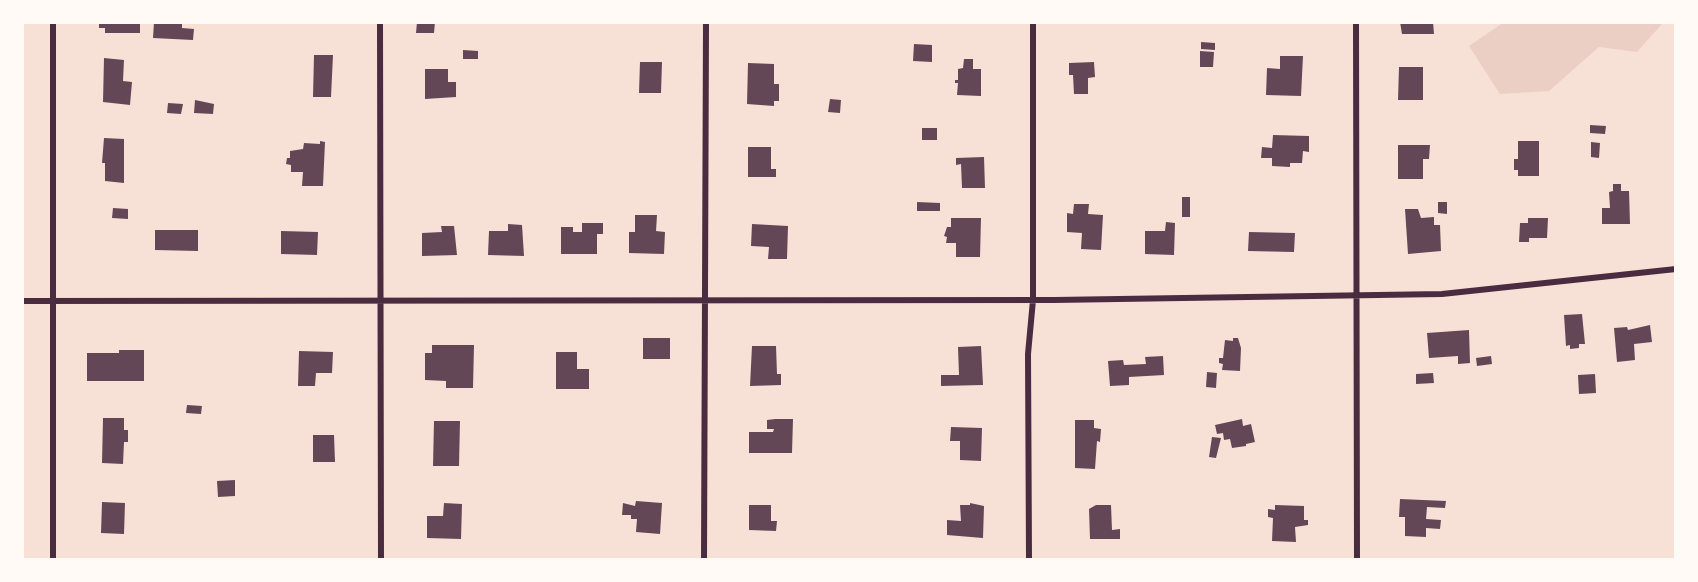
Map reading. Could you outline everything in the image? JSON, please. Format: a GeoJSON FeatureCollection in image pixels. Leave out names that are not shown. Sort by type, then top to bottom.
{"type":"FeatureCollection","features":[{"type":"Feature","properties":{"kind":"street"},"geometry":{"type":"LineString","coordinates":[[53,22],[53,560]]}},
{"type":"Feature","properties":{"kind":"street"},"geometry":{"type":"LineString","coordinates":[[380,22],[381,560]]}},
{"type":"Feature","properties":{"kind":"street"},"geometry":{"type":"LineString","coordinates":[[704,560],[706,22]]}},
{"type":"Feature","properties":{"kind":"street"},"geometry":{"type":"LineString","coordinates":[[1029,560],[1028,354],[1033,300],[1033,22]]}},
{"type":"Feature","properties":{"kind":"street"},"geometry":{"type":"LineString","coordinates":[[1356,22],[1357,560]]}},
{"type":"Feature","properties":{"kind":"street"},"geometry":{"type":"LineString","coordinates":[[22,301],[1033,300],[1357,296],[1442,294],[1676,269]]}},
{"type":"Feature","properties":{"kind":"shaded area"},"geometry":{"type":"Polygon","coordinates":[[[1504,22],[1663,23],[1637,52],[1599,47],[1549,91],[1500,94],[1469,46],[1504,22]]]}},
{"type":"Feature","properties":{"kind":"building"},"geometry":{"type":"Polygon","coordinates":[[[99,22],[140,22],[140,33],[105,33],[105,28],[99,28],[99,22]]]}},
{"type":"Feature","properties":{"kind":"building"},"geometry":{"type":"Polygon","coordinates":[[[154,22],[182,23],[182,28],[194,29],[193,40],[153,38],[154,22]]]}},
{"type":"Feature","properties":{"kind":"building"},"geometry":{"type":"Polygon","coordinates":[[[417,22],[435,22],[434,33],[416,33],[417,22]]]}},
{"type":"Feature","properties":{"kind":"building"},"geometry":{"type":"Polygon","coordinates":[[[1400,22],[1433,22],[1434,34],[1402,34],[1400,22]]]}},
{"type":"Feature","properties":{"kind":"building"},"geometry":{"type":"Polygon","coordinates":[[[1201,42],[1215,43],[1215,50],[1201,49],[1201,42]]]}},
{"type":"Feature","properties":{"kind":"building"},"geometry":{"type":"Polygon","coordinates":[[[914,44],[932,45],[932,62],[913,61],[914,44]]]}},
{"type":"Feature","properties":{"kind":"building"},"geometry":{"type":"Polygon","coordinates":[[[463,50],[478,51],[478,59],[463,59],[463,50]]]}},
{"type":"Feature","properties":{"kind":"building"},"geometry":{"type":"Polygon","coordinates":[[[1200,51],[1214,52],[1213,67],[1200,67],[1200,51]]]}},
{"type":"Feature","properties":{"kind":"building"},"geometry":{"type":"Polygon","coordinates":[[[314,55],[333,55],[331,97],[313,97],[314,55]]]}},
{"type":"Feature","properties":{"kind":"building"},"geometry":{"type":"Polygon","coordinates":[[[1280,56],[1303,56],[1301,96],[1266,95],[1267,68],[1280,69],[1280,56]]]}},
{"type":"Feature","properties":{"kind":"building"},"geometry":{"type":"Polygon","coordinates":[[[104,58],[124,60],[123,81],[132,82],[130,105],[103,102],[104,58]]]}},
{"type":"Feature","properties":{"kind":"building"},"geometry":{"type":"Polygon","coordinates":[[[964,59],[973,59],[973,69],[981,69],[981,96],[957,95],[958,83],[955,83],[955,80],[958,80],[958,69],[963,68],[964,59]]]}},
{"type":"Feature","properties":{"kind":"building"},"geometry":{"type":"Polygon","coordinates":[[[640,62],[662,62],[661,93],[639,93],[640,62]]]}},
{"type":"Feature","properties":{"kind":"building"},"geometry":{"type":"Polygon","coordinates":[[[1094,62],[1095,77],[1088,78],[1088,94],[1074,94],[1073,75],[1069,75],[1069,63],[1094,62]]]}},
{"type":"Feature","properties":{"kind":"building"},"geometry":{"type":"Polygon","coordinates":[[[748,63],[774,64],[774,84],[779,84],[779,101],[774,101],[774,106],[747,104],[748,63]]]}},
{"type":"Feature","properties":{"kind":"building"},"geometry":{"type":"Polygon","coordinates":[[[1399,67],[1423,67],[1423,100],[1398,100],[1399,67]]]}},
{"type":"Feature","properties":{"kind":"building"},"geometry":{"type":"Polygon","coordinates":[[[425,69],[448,69],[448,82],[456,82],[456,97],[425,99],[425,69]]]}},
{"type":"Feature","properties":{"kind":"building"},"geometry":{"type":"Polygon","coordinates":[[[830,99],[841,100],[840,113],[828,112],[830,99]]]}},
{"type":"Feature","properties":{"kind":"building"},"geometry":{"type":"Polygon","coordinates":[[[195,100],[214,104],[213,114],[194,113],[195,100]]]}},
{"type":"Feature","properties":{"kind":"building"},"geometry":{"type":"Polygon","coordinates":[[[168,103],[183,104],[181,114],[167,113],[168,103]]]}},
{"type":"Feature","properties":{"kind":"building"},"geometry":{"type":"Polygon","coordinates":[[[1590,125],[1606,126],[1605,134],[1590,133],[1590,125]]]}},
{"type":"Feature","properties":{"kind":"building"},"geometry":{"type":"Polygon","coordinates":[[[922,128],[937,128],[937,140],[922,140],[922,128]]]}},
{"type":"Feature","properties":{"kind":"building"},"geometry":{"type":"Polygon","coordinates":[[[1273,135],[1309,136],[1309,152],[1303,151],[1302,163],[1290,163],[1290,167],[1272,166],[1272,158],[1261,158],[1262,147],[1272,148],[1273,135]]]}},
{"type":"Feature","properties":{"kind":"building"},"geometry":{"type":"Polygon","coordinates":[[[104,138],[124,139],[124,183],[105,181],[105,163],[102,163],[104,138]]]}},
{"type":"Feature","properties":{"kind":"building"},"geometry":{"type":"Polygon","coordinates":[[[320,141],[325,142],[323,186],[302,186],[303,172],[291,172],[291,165],[286,164],[287,158],[290,158],[290,151],[303,149],[304,143],[320,144],[320,141]]]}},
{"type":"Feature","properties":{"kind":"building"},"geometry":{"type":"Polygon","coordinates":[[[1518,141],[1539,141],[1539,176],[1518,176],[1518,170],[1514,170],[1514,159],[1518,159],[1518,141]]]}},
{"type":"Feature","properties":{"kind":"building"},"geometry":{"type":"Polygon","coordinates":[[[1591,142],[1600,143],[1599,158],[1591,157],[1591,142]]]}},
{"type":"Feature","properties":{"kind":"building"},"geometry":{"type":"Polygon","coordinates":[[[1398,145],[1430,145],[1429,159],[1423,159],[1423,179],[1398,179],[1398,145]]]}},
{"type":"Feature","properties":{"kind":"building"},"geometry":{"type":"Polygon","coordinates":[[[748,147],[771,147],[771,169],[776,169],[776,177],[748,177],[748,147]]]}},
{"type":"Feature","properties":{"kind":"building"},"geometry":{"type":"Polygon","coordinates":[[[984,157],[985,188],[962,188],[961,164],[956,165],[956,158],[984,157]]]}},
{"type":"Feature","properties":{"kind":"building"},"geometry":{"type":"Polygon","coordinates":[[[1613,184],[1621,184],[1621,191],[1629,191],[1630,224],[1602,224],[1602,208],[1610,208],[1609,192],[1613,191],[1613,184]]]}},
{"type":"Feature","properties":{"kind":"building"},"geometry":{"type":"Polygon","coordinates":[[[1182,197],[1190,197],[1190,217],[1182,217],[1182,197]]]}},
{"type":"Feature","properties":{"kind":"building"},"geometry":{"type":"Polygon","coordinates":[[[917,202],[940,203],[940,211],[917,211],[917,202]]]}},
{"type":"Feature","properties":{"kind":"building"},"geometry":{"type":"Polygon","coordinates":[[[1438,202],[1447,202],[1447,214],[1438,213],[1438,202]]]}},
{"type":"Feature","properties":{"kind":"building"},"geometry":{"type":"Polygon","coordinates":[[[1074,204],[1089,204],[1088,214],[1103,215],[1101,250],[1081,249],[1082,233],[1067,232],[1067,213],[1073,214],[1074,204]]]}},
{"type":"Feature","properties":{"kind":"building"},"geometry":{"type":"Polygon","coordinates":[[[113,208],[128,209],[128,219],[112,218],[113,208]]]}},
{"type":"Feature","properties":{"kind":"building"},"geometry":{"type":"Polygon","coordinates":[[[1405,209],[1418,209],[1421,218],[1434,217],[1434,225],[1440,225],[1441,251],[1408,254],[1405,209]]]}},
{"type":"Feature","properties":{"kind":"building"},"geometry":{"type":"Polygon","coordinates":[[[635,215],[657,215],[656,231],[665,232],[664,254],[629,253],[629,232],[635,232],[635,215]]]}},
{"type":"Feature","properties":{"kind":"building"},"geometry":{"type":"Polygon","coordinates":[[[951,218],[981,218],[980,257],[956,257],[956,243],[946,243],[947,237],[944,236],[947,227],[951,227],[951,218]]]}},
{"type":"Feature","properties":{"kind":"building"},"geometry":{"type":"Polygon","coordinates":[[[1528,218],[1548,218],[1547,238],[1529,238],[1529,242],[1519,242],[1520,223],[1528,223],[1528,218]]]}},
{"type":"Feature","properties":{"kind":"building"},"geometry":{"type":"Polygon","coordinates":[[[1166,222],[1175,223],[1174,255],[1145,254],[1145,231],[1165,231],[1166,222]]]}},
{"type":"Feature","properties":{"kind":"building"},"geometry":{"type":"Polygon","coordinates":[[[582,223],[603,223],[603,234],[597,234],[597,254],[561,254],[561,227],[573,227],[573,232],[582,232],[582,223]]]}},
{"type":"Feature","properties":{"kind":"building"},"geometry":{"type":"Polygon","coordinates":[[[508,224],[522,225],[524,256],[488,255],[489,231],[508,231],[508,224]]]}},
{"type":"Feature","properties":{"kind":"building"},"geometry":{"type":"Polygon","coordinates":[[[752,224],[788,226],[787,259],[768,259],[769,247],[751,246],[752,224]]]}},
{"type":"Feature","properties":{"kind":"building"},"geometry":{"type":"Polygon","coordinates":[[[441,226],[454,226],[457,255],[422,256],[422,233],[442,232],[441,226]]]}},
{"type":"Feature","properties":{"kind":"building"},"geometry":{"type":"Polygon","coordinates":[[[155,230],[198,230],[198,251],[155,250],[155,230]]]}},
{"type":"Feature","properties":{"kind":"building"},"geometry":{"type":"Polygon","coordinates":[[[281,231],[318,232],[317,255],[281,254],[281,231]]]}},
{"type":"Feature","properties":{"kind":"building"},"geometry":{"type":"Polygon","coordinates":[[[1249,232],[1295,233],[1294,252],[1248,251],[1249,232]]]}},
{"type":"Feature","properties":{"kind":"building"},"geometry":{"type":"Polygon","coordinates":[[[1582,314],[1585,344],[1579,344],[1579,348],[1570,349],[1570,345],[1566,346],[1564,315],[1582,314]]]}},
{"type":"Feature","properties":{"kind":"building"},"geometry":{"type":"Polygon","coordinates":[[[1650,325],[1652,342],[1634,344],[1635,360],[1617,362],[1614,328],[1627,327],[1628,330],[1650,325]]]}},
{"type":"Feature","properties":{"kind":"building"},"geometry":{"type":"Polygon","coordinates":[[[1469,330],[1470,363],[1458,364],[1458,356],[1429,358],[1427,333],[1469,330]]]}},
{"type":"Feature","properties":{"kind":"building"},"geometry":{"type":"Polygon","coordinates":[[[643,338],[670,338],[670,359],[643,359],[643,338]]]}},
{"type":"Feature","properties":{"kind":"building"},"geometry":{"type":"Polygon","coordinates":[[[1233,338],[1238,338],[1241,348],[1240,371],[1222,370],[1223,364],[1219,363],[1219,358],[1223,358],[1225,340],[1233,341],[1233,338]]]}},
{"type":"Feature","properties":{"kind":"building"},"geometry":{"type":"Polygon","coordinates":[[[432,345],[474,345],[473,388],[446,388],[446,381],[425,380],[425,353],[432,353],[432,345]]]}},
{"type":"Feature","properties":{"kind":"building"},"geometry":{"type":"Polygon","coordinates":[[[752,346],[776,346],[777,374],[781,374],[781,385],[750,386],[752,346]]]}},
{"type":"Feature","properties":{"kind":"building"},"geometry":{"type":"Polygon","coordinates":[[[981,346],[983,385],[941,386],[941,375],[959,375],[958,347],[981,346]]]}},
{"type":"Feature","properties":{"kind":"building"},"geometry":{"type":"Polygon","coordinates":[[[119,350],[144,350],[144,381],[87,381],[87,353],[119,353],[119,350]]]}},
{"type":"Feature","properties":{"kind":"building"},"geometry":{"type":"Polygon","coordinates":[[[299,351],[333,352],[332,373],[316,373],[315,386],[298,386],[299,351]]]}},
{"type":"Feature","properties":{"kind":"building"},"geometry":{"type":"Polygon","coordinates":[[[556,352],[577,352],[577,369],[589,369],[589,389],[556,389],[556,352]]]}},
{"type":"Feature","properties":{"kind":"building"},"geometry":{"type":"Polygon","coordinates":[[[1163,356],[1164,375],[1129,377],[1129,385],[1110,386],[1108,361],[1123,360],[1124,365],[1146,364],[1145,357],[1163,356]]]}},
{"type":"Feature","properties":{"kind":"building"},"geometry":{"type":"Polygon","coordinates":[[[1491,356],[1492,364],[1477,366],[1476,358],[1491,356]]]}},
{"type":"Feature","properties":{"kind":"building"},"geometry":{"type":"Polygon","coordinates":[[[1207,372],[1217,373],[1216,388],[1206,387],[1207,372]]]}},
{"type":"Feature","properties":{"kind":"building"},"geometry":{"type":"Polygon","coordinates":[[[1433,373],[1434,383],[1416,384],[1416,374],[1433,373]]]}},
{"type":"Feature","properties":{"kind":"building"},"geometry":{"type":"Polygon","coordinates":[[[1595,374],[1596,393],[1579,394],[1578,375],[1595,374]]]}},
{"type":"Feature","properties":{"kind":"building"},"geometry":{"type":"Polygon","coordinates":[[[187,405],[202,406],[201,414],[186,413],[187,405]]]}},
{"type":"Feature","properties":{"kind":"building"},"geometry":{"type":"Polygon","coordinates":[[[103,418],[124,418],[124,430],[128,430],[128,442],[124,442],[123,464],[102,463],[103,418]]]}},
{"type":"Feature","properties":{"kind":"building"},"geometry":{"type":"Polygon","coordinates":[[[793,419],[792,453],[749,453],[749,432],[773,432],[774,429],[767,429],[767,420],[793,419]]]}},
{"type":"Feature","properties":{"kind":"building"},"geometry":{"type":"Polygon","coordinates":[[[1242,419],[1243,426],[1251,424],[1255,442],[1232,448],[1230,439],[1224,440],[1223,433],[1217,434],[1215,425],[1242,419]]]}},
{"type":"Feature","properties":{"kind":"building"},"geometry":{"type":"Polygon","coordinates":[[[1075,420],[1094,420],[1094,428],[1101,429],[1100,442],[1097,441],[1095,469],[1075,468],[1075,420]]]}},
{"type":"Feature","properties":{"kind":"building"},"geometry":{"type":"Polygon","coordinates":[[[434,421],[460,421],[459,466],[433,466],[434,421]]]}},
{"type":"Feature","properties":{"kind":"building"},"geometry":{"type":"Polygon","coordinates":[[[951,427],[982,428],[981,461],[960,460],[960,441],[950,441],[951,427]]]}},
{"type":"Feature","properties":{"kind":"building"},"geometry":{"type":"Polygon","coordinates":[[[313,435],[334,435],[335,462],[313,462],[313,435]]]}},
{"type":"Feature","properties":{"kind":"building"},"geometry":{"type":"Polygon","coordinates":[[[1212,437],[1221,438],[1216,458],[1209,457],[1212,437]]]}},
{"type":"Feature","properties":{"kind":"building"},"geometry":{"type":"Polygon","coordinates":[[[235,480],[235,496],[218,497],[217,481],[235,480]]]}},
{"type":"Feature","properties":{"kind":"building"},"geometry":{"type":"Polygon","coordinates":[[[1400,499],[1446,501],[1445,508],[1427,507],[1426,519],[1441,520],[1440,529],[1426,528],[1426,537],[1405,536],[1405,517],[1399,517],[1400,499]]]}},
{"type":"Feature","properties":{"kind":"building"},"geometry":{"type":"Polygon","coordinates":[[[636,501],[662,503],[660,534],[636,532],[637,519],[631,519],[631,515],[622,515],[623,503],[635,506],[636,501]]]}},
{"type":"Feature","properties":{"kind":"building"},"geometry":{"type":"Polygon","coordinates":[[[102,502],[125,503],[124,534],[101,533],[102,502]]]}},
{"type":"Feature","properties":{"kind":"building"},"geometry":{"type":"Polygon","coordinates":[[[444,503],[462,504],[461,539],[427,538],[427,516],[443,516],[444,503]]]}},
{"type":"Feature","properties":{"kind":"building"},"geometry":{"type":"Polygon","coordinates":[[[970,503],[984,506],[983,538],[947,535],[947,520],[961,521],[960,505],[970,505],[970,503]]]}},
{"type":"Feature","properties":{"kind":"building"},"geometry":{"type":"Polygon","coordinates":[[[749,505],[771,505],[771,521],[777,521],[776,531],[749,530],[749,505]]]}},
{"type":"Feature","properties":{"kind":"building"},"geometry":{"type":"Polygon","coordinates":[[[1096,505],[1111,505],[1112,530],[1120,529],[1120,539],[1090,539],[1089,509],[1096,505]]]}},
{"type":"Feature","properties":{"kind":"building"},"geometry":{"type":"Polygon","coordinates":[[[1275,505],[1304,506],[1304,520],[1308,520],[1308,525],[1295,527],[1296,542],[1272,541],[1273,518],[1268,517],[1268,509],[1275,510],[1275,505]]]}}]}
